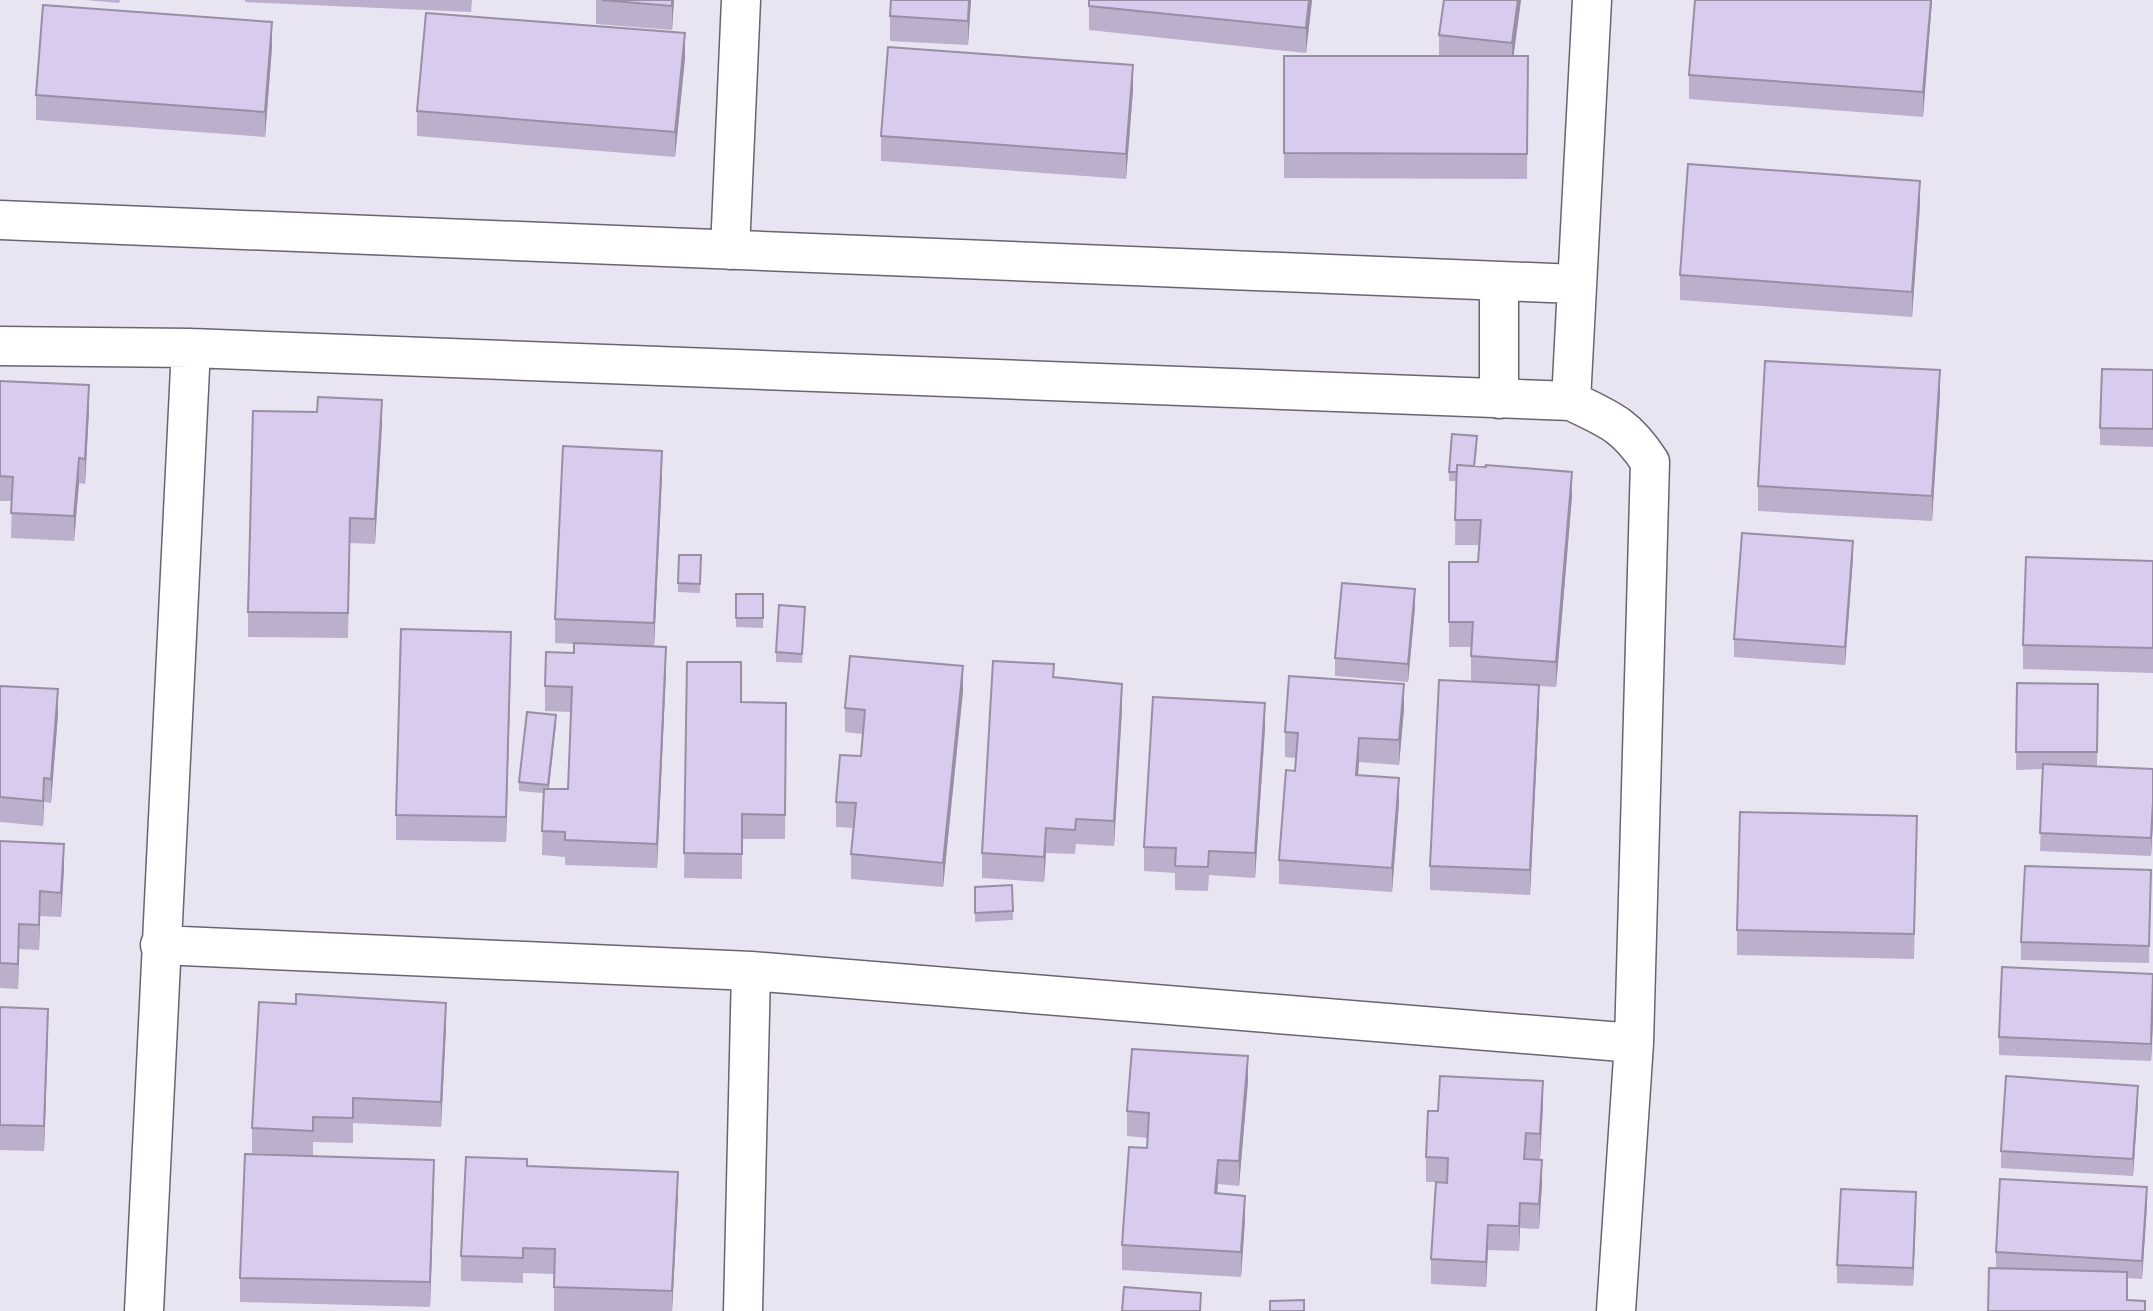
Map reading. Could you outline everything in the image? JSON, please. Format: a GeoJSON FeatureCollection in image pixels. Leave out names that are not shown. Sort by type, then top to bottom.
{"type":"FeatureCollection","features":[{"type":"Feature","properties":{"kind":"street"},"geometry":{"type":"LineString","coordinates":[[730,250],[741,0]]}},
{"type":"Feature","properties":{"kind":"street"},"geometry":{"type":"LineString","coordinates":[[1571,401],[1592,0]]}},
{"type":"Feature","properties":{"kind":"street"},"geometry":{"type":"LineString","coordinates":[[0,220],[1576,285]]}},
{"type":"Feature","properties":{"kind":"street"},"geometry":{"type":"LineString","coordinates":[[1499,282],[1500,398]]}},
{"type":"Feature","properties":{"kind":"street"},"geometry":{"type":"LineString","coordinates":[[0,346],[191,348],[1571,401],[1612,420],[1628,432],[1650,462],[1634,1043],[1616,1311]]}},
{"type":"Feature","properties":{"kind":"street"},"geometry":{"type":"LineString","coordinates":[[144,1311],[191,348]]}},
{"type":"Feature","properties":{"kind":"street"},"geometry":{"type":"LineString","coordinates":[[160,945],[751,971],[1634,1043]]}},
{"type":"Feature","properties":{"kind":"street"},"geometry":{"type":"LineString","coordinates":[[743,1311],[751,971]]}},
{"type":"Feature","properties":{"kind":"building"},"geometry":{"type":"Polygon","coordinates":[[[602,0],[672,0],[672,6],[602,0]]]}},
{"type":"Feature","properties":{"kind":"building"},"geometry":{"type":"Polygon","coordinates":[[[891,0],[969,0],[968,21],[890,16],[891,0]]]}},
{"type":"Feature","properties":{"kind":"building"},"geometry":{"type":"Polygon","coordinates":[[[1089,0],[1309,0],[1306,28],[1089,6],[1089,0]]]}},
{"type":"Feature","properties":{"kind":"building"},"geometry":{"type":"Polygon","coordinates":[[[1444,0],[1518,0],[1512,43],[1439,35],[1444,0]]]}},
{"type":"Feature","properties":{"kind":"building"},"geometry":{"type":"Polygon","coordinates":[[[1695,0],[1931,0],[1923,92],[1689,75],[1695,0]]]}},
{"type":"Feature","properties":{"kind":"building"},"geometry":{"type":"Polygon","coordinates":[[[43,5],[272,22],[265,112],[36,95],[43,5]]]}},
{"type":"Feature","properties":{"kind":"building"},"geometry":{"type":"Polygon","coordinates":[[[426,13],[685,33],[675,132],[417,111],[426,13]]]}},
{"type":"Feature","properties":{"kind":"building"},"geometry":{"type":"Polygon","coordinates":[[[888,47],[1133,65],[1126,154],[881,136],[888,47]]]}},
{"type":"Feature","properties":{"kind":"building"},"geometry":{"type":"Polygon","coordinates":[[[1284,56],[1528,56],[1527,154],[1284,153],[1284,56]]]}},
{"type":"Feature","properties":{"kind":"building"},"geometry":{"type":"Polygon","coordinates":[[[1688,164],[1920,181],[1912,292],[1680,275],[1688,164]]]}},
{"type":"Feature","properties":{"kind":"building"},"geometry":{"type":"Polygon","coordinates":[[[1765,361],[1940,370],[1932,496],[1758,486],[1765,361]]]}},
{"type":"Feature","properties":{"kind":"building"},"geometry":{"type":"Polygon","coordinates":[[[2102,369],[2153,370],[2153,429],[2100,428],[2102,369]]]}},
{"type":"Feature","properties":{"kind":"building"},"geometry":{"type":"Polygon","coordinates":[[[0,381],[89,385],[85,459],[79,458],[74,516],[11,513],[13,477],[0,476],[0,381]]]}},
{"type":"Feature","properties":{"kind":"building"},"geometry":{"type":"Polygon","coordinates":[[[318,397],[382,400],[375,519],[350,518],[348,613],[248,612],[253,411],[317,412],[318,397]]]}},
{"type":"Feature","properties":{"kind":"building"},"geometry":{"type":"Polygon","coordinates":[[[1452,434],[1477,436],[1474,466],[1457,465],[1457,472],[1449,472],[1452,434]]]}},
{"type":"Feature","properties":{"kind":"building"},"geometry":{"type":"Polygon","coordinates":[[[563,446],[662,451],[654,623],[555,619],[563,446]]]}},
{"type":"Feature","properties":{"kind":"building"},"geometry":{"type":"Polygon","coordinates":[[[1457,465],[1572,472],[1556,662],[1471,656],[1473,622],[1449,622],[1449,562],[1478,562],[1481,520],[1455,520],[1457,465]]]}},
{"type":"Feature","properties":{"kind":"building"},"geometry":{"type":"Polygon","coordinates":[[[1742,533],[1853,541],[1845,647],[1734,639],[1742,533]]]}},
{"type":"Feature","properties":{"kind":"building"},"geometry":{"type":"Polygon","coordinates":[[[679,555],[701,555],[700,584],[678,583],[679,555]]]}},
{"type":"Feature","properties":{"kind":"building"},"geometry":{"type":"Polygon","coordinates":[[[2026,557],[2153,561],[2153,648],[2023,645],[2026,557]]]}},
{"type":"Feature","properties":{"kind":"building"},"geometry":{"type":"Polygon","coordinates":[[[1342,583],[1415,589],[1408,664],[1335,658],[1342,583]]]}},
{"type":"Feature","properties":{"kind":"building"},"geometry":{"type":"Polygon","coordinates":[[[736,594],[763,594],[763,618],[736,618],[736,594]]]}},
{"type":"Feature","properties":{"kind":"building"},"geometry":{"type":"Polygon","coordinates":[[[779,605],[805,607],[802,654],[776,652],[779,605]]]}},
{"type":"Feature","properties":{"kind":"building"},"geometry":{"type":"Polygon","coordinates":[[[401,629],[511,632],[506,817],[396,815],[401,629]]]}},
{"type":"Feature","properties":{"kind":"building"},"geometry":{"type":"Polygon","coordinates":[[[574,643],[666,647],[657,844],[565,840],[565,832],[542,831],[544,789],[568,789],[572,687],[545,686],[546,652],[574,653],[574,643]]]}},
{"type":"Feature","properties":{"kind":"building"},"geometry":{"type":"Polygon","coordinates":[[[850,656],[963,666],[943,863],[851,854],[856,803],[836,802],[840,755],[861,756],[865,710],[845,708],[850,656]]]}},
{"type":"Feature","properties":{"kind":"building"},"geometry":{"type":"Polygon","coordinates":[[[993,661],[1054,664],[1053,677],[1122,684],[1114,821],[1076,819],[1075,830],[1046,828],[1044,857],[982,853],[993,661]]]}},
{"type":"Feature","properties":{"kind":"building"},"geometry":{"type":"Polygon","coordinates":[[[687,662],[741,662],[741,702],[786,703],[785,815],[742,814],[742,854],[684,853],[687,662]]]}},
{"type":"Feature","properties":{"kind":"building"},"geometry":{"type":"Polygon","coordinates":[[[1289,676],[1404,684],[1399,740],[1359,738],[1356,775],[1399,778],[1392,868],[1279,860],[1286,770],[1295,771],[1298,733],[1285,732],[1289,676]]]}},
{"type":"Feature","properties":{"kind":"building"},"geometry":{"type":"Polygon","coordinates":[[[1439,680],[1539,685],[1530,870],[1430,866],[1439,680]]]}},
{"type":"Feature","properties":{"kind":"building"},"geometry":{"type":"Polygon","coordinates":[[[2017,683],[2098,684],[2097,752],[2016,752],[2017,683]]]}},
{"type":"Feature","properties":{"kind":"building"},"geometry":{"type":"Polygon","coordinates":[[[0,686],[58,689],[51,779],[44,778],[43,801],[0,797],[0,686]]]}},
{"type":"Feature","properties":{"kind":"building"},"geometry":{"type":"Polygon","coordinates":[[[1153,697],[1265,703],[1255,853],[1209,851],[1208,867],[1175,866],[1176,848],[1144,847],[1153,697]]]}},
{"type":"Feature","properties":{"kind":"building"},"geometry":{"type":"Polygon","coordinates":[[[527,712],[556,715],[548,785],[519,782],[527,712]]]}},
{"type":"Feature","properties":{"kind":"building"},"geometry":{"type":"Polygon","coordinates":[[[2043,764],[2153,769],[2151,838],[2040,833],[2043,764]]]}},
{"type":"Feature","properties":{"kind":"building"},"geometry":{"type":"Polygon","coordinates":[[[1740,812],[1917,816],[1914,934],[1737,930],[1740,812]]]}},
{"type":"Feature","properties":{"kind":"building"},"geometry":{"type":"Polygon","coordinates":[[[0,841],[64,844],[61,893],[40,891],[39,925],[19,924],[18,964],[0,963],[0,841]]]}},
{"type":"Feature","properties":{"kind":"building"},"geometry":{"type":"Polygon","coordinates":[[[2025,866],[2151,870],[2149,946],[2021,942],[2025,866]]]}},
{"type":"Feature","properties":{"kind":"building"},"geometry":{"type":"Polygon","coordinates":[[[1012,885],[1013,911],[975,913],[975,887],[1012,885]]]}},
{"type":"Feature","properties":{"kind":"building"},"geometry":{"type":"Polygon","coordinates":[[[2002,967],[2153,974],[2151,1044],[1999,1037],[2002,967]]]}},
{"type":"Feature","properties":{"kind":"building"},"geometry":{"type":"Polygon","coordinates":[[[296,994],[446,1003],[441,1102],[353,1098],[353,1118],[313,1117],[313,1131],[252,1128],[259,1002],[296,1004],[296,994]]]}},
{"type":"Feature","properties":{"kind":"building"},"geometry":{"type":"Polygon","coordinates":[[[0,1007],[48,1009],[44,1126],[0,1125],[0,1007]]]}},
{"type":"Feature","properties":{"kind":"building"},"geometry":{"type":"Polygon","coordinates":[[[1132,1049],[1248,1056],[1239,1161],[1218,1160],[1215,1193],[1245,1196],[1241,1252],[1122,1245],[1129,1147],[1147,1148],[1149,1113],[1127,1111],[1132,1049]]]}},
{"type":"Feature","properties":{"kind":"building"},"geometry":{"type":"Polygon","coordinates":[[[1440,1076],[1543,1081],[1540,1134],[1526,1133],[1524,1159],[1542,1160],[1539,1204],[1520,1203],[1519,1226],[1488,1225],[1486,1262],[1431,1259],[1436,1182],[1447,1183],[1448,1158],[1426,1157],[1428,1111],[1438,1111],[1440,1076]]]}},
{"type":"Feature","properties":{"kind":"building"},"geometry":{"type":"Polygon","coordinates":[[[2006,1076],[2138,1086],[2133,1159],[2001,1151],[2006,1076]]]}},
{"type":"Feature","properties":{"kind":"building"},"geometry":{"type":"Polygon","coordinates":[[[245,1154],[434,1160],[430,1282],[240,1278],[245,1154]]]}},
{"type":"Feature","properties":{"kind":"building"},"geometry":{"type":"Polygon","coordinates":[[[466,1157],[527,1159],[527,1166],[678,1172],[672,1291],[554,1287],[555,1249],[523,1248],[523,1258],[461,1256],[466,1157]]]}},
{"type":"Feature","properties":{"kind":"building"},"geometry":{"type":"Polygon","coordinates":[[[2000,1179],[2147,1187],[2142,1261],[1996,1252],[2000,1179]]]}},
{"type":"Feature","properties":{"kind":"building"},"geometry":{"type":"Polygon","coordinates":[[[1841,1189],[1916,1192],[1913,1268],[1837,1265],[1841,1189]]]}},
{"type":"Feature","properties":{"kind":"building"},"geometry":{"type":"Polygon","coordinates":[[[1989,1268],[2127,1272],[2127,1300],[2145,1301],[2145,1311],[1988,1311],[1989,1268]]]}},
{"type":"Feature","properties":{"kind":"building"},"geometry":{"type":"Polygon","coordinates":[[[1124,1287],[1201,1293],[1200,1311],[1122,1311],[1124,1287]]]}},
{"type":"Feature","properties":{"kind":"building"},"geometry":{"type":"Polygon","coordinates":[[[1304,1300],[1304,1311],[1270,1311],[1270,1301],[1304,1300]]]}}]}
